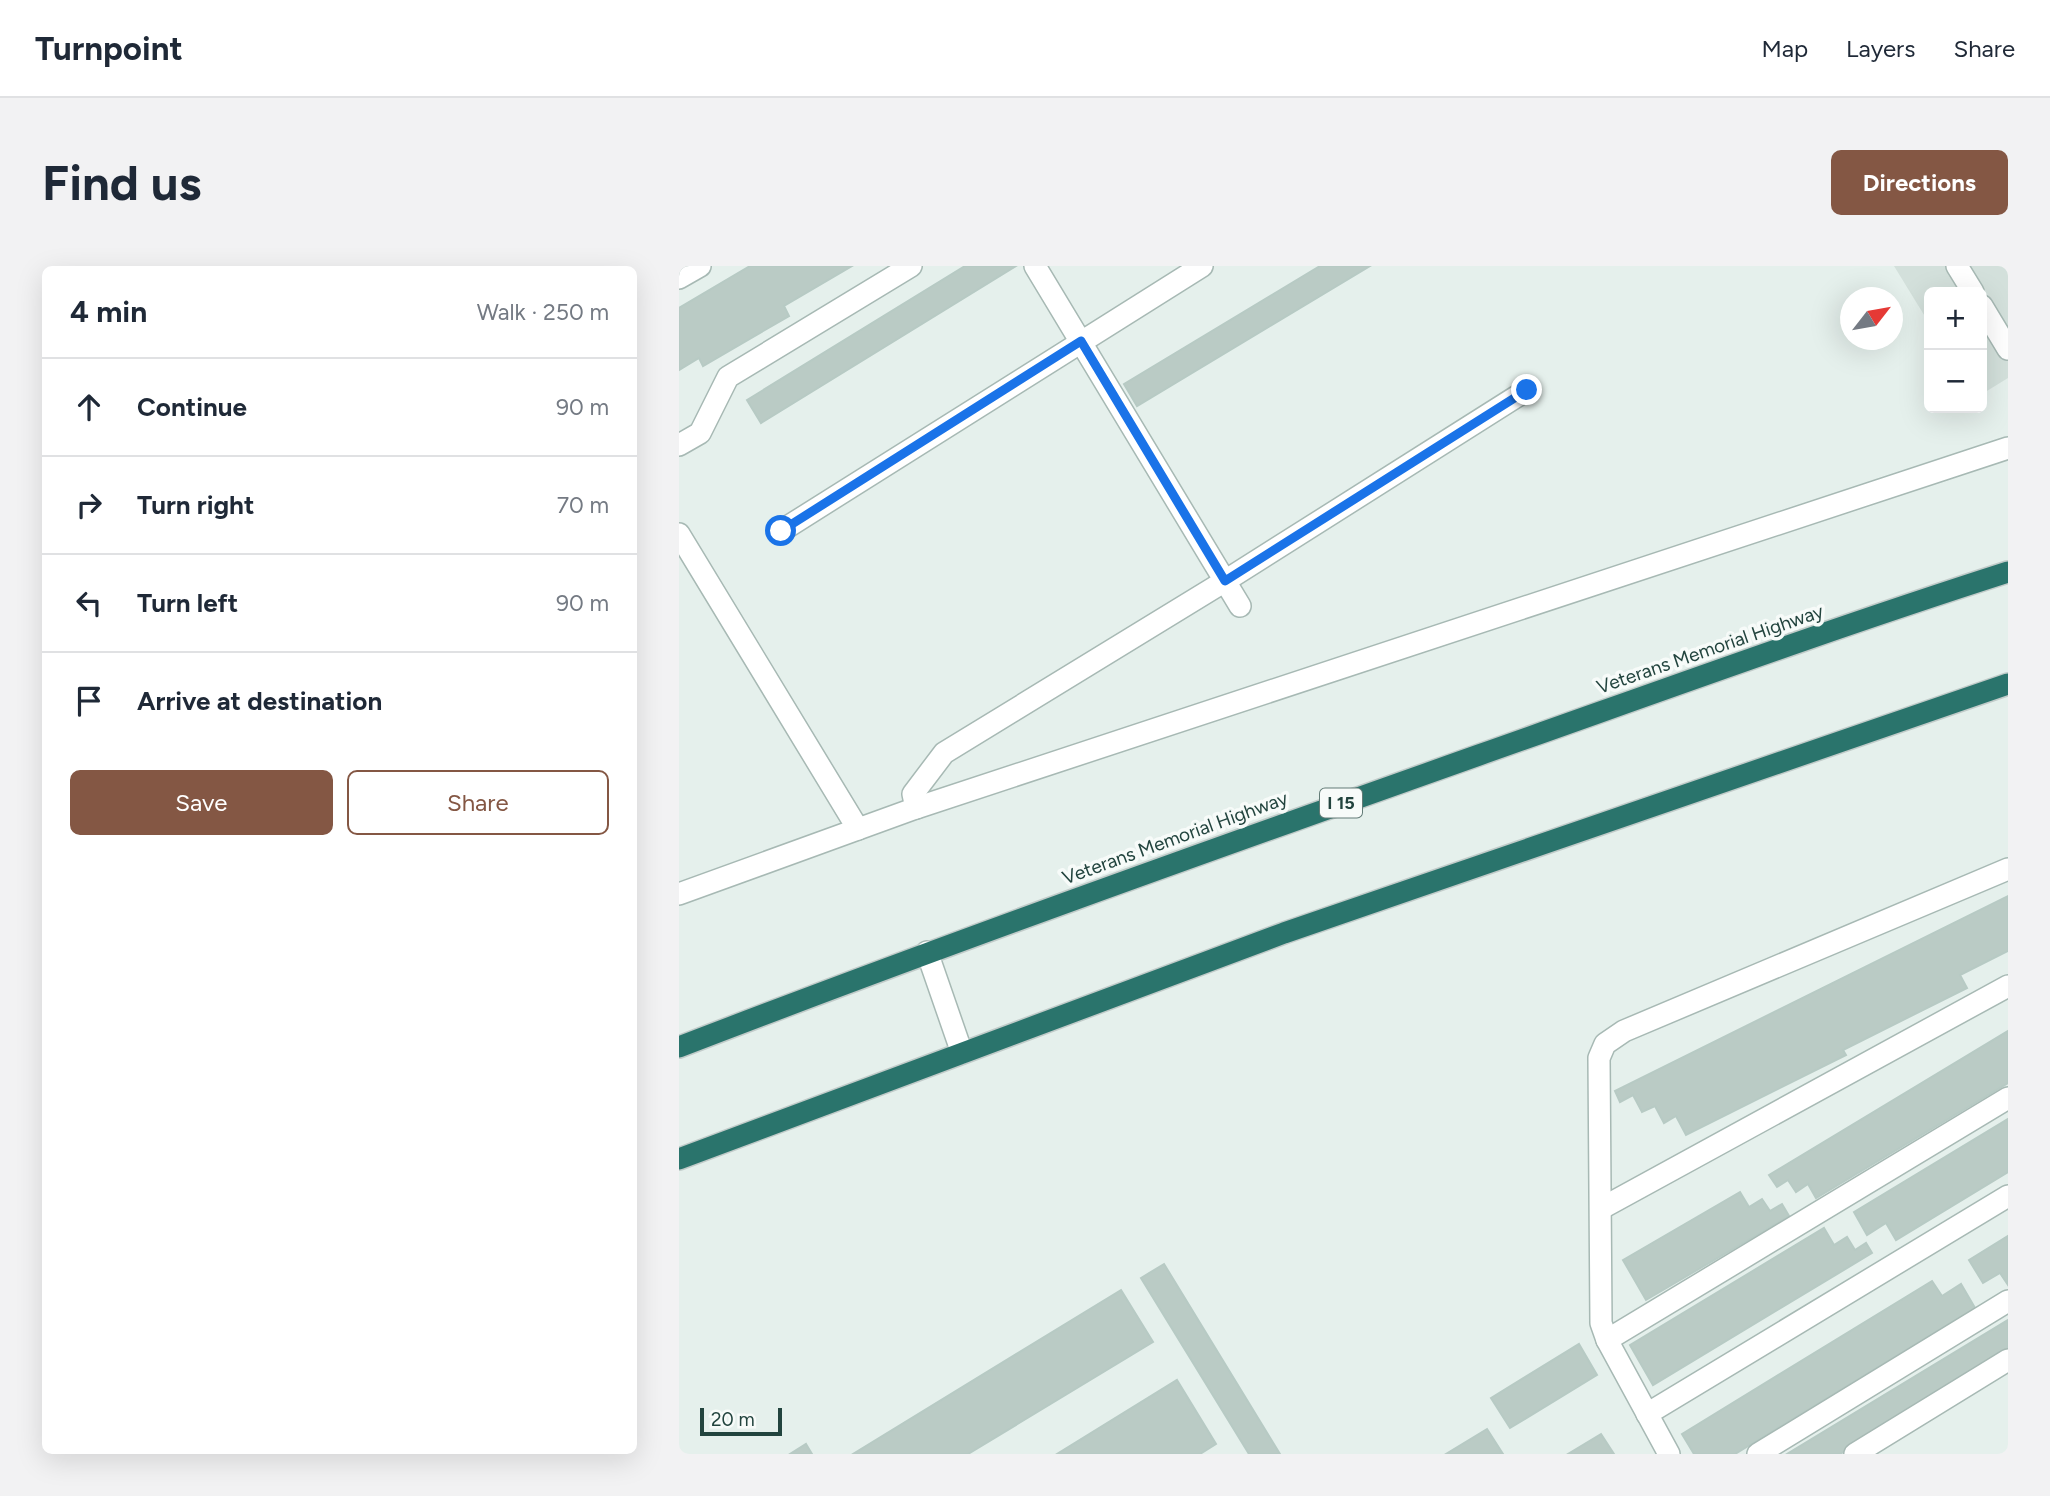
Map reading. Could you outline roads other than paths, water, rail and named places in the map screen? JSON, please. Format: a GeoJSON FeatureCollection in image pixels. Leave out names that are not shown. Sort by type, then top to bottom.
{"type":"FeatureCollection","features":[{"type":"Feature","properties":{"kind":"highway","name":"Veterans Memorial Highway"},"geometry":{"type":"LineString","coordinates":[[679,1047],[927,952],[1239,839],[1889,610],[2008,572]]}},
{"type":"Feature","properties":{"kind":"highway"},"geometry":{"type":"LineString","coordinates":[[679,1159],[1284,933],[2008,684]]}},
{"type":"Feature","properties":{"kind":"lane"},"geometry":{"type":"LineString","coordinates":[[679,278],[700,266]]}},
{"type":"Feature","properties":{"kind":"lane"},"geometry":{"type":"LineString","coordinates":[[679,445],[700,433],[728,377],[911,266]]}},
{"type":"Feature","properties":{"kind":"lane"},"geometry":{"type":"LineString","coordinates":[[1035,266],[1240,606]]}},
{"type":"Feature","properties":{"kind":"lane"},"geometry":{"type":"LineString","coordinates":[[781,531],[1202,266]]}},
{"type":"Feature","properties":{"kind":"lane"},"geometry":{"type":"LineString","coordinates":[[1957,266],[1970,287]]}},
{"type":"Feature","properties":{"kind":"lane"},"geometry":{"type":"LineString","coordinates":[[1987,314],[2008,349]]}},
{"type":"Feature","properties":{"kind":"lane"},"geometry":{"type":"LineString","coordinates":[[916,808],[913,794],[944,753],[1225,581],[1527,390]]}},
{"type":"Feature","properties":{"kind":"lane"},"geometry":{"type":"LineString","coordinates":[[679,894],[916,808],[2008,448]]}},
{"type":"Feature","properties":{"kind":"lane"},"geometry":{"type":"LineString","coordinates":[[679,534],[858,829]]}},
{"type":"Feature","properties":{"kind":"lane"},"geometry":{"type":"LineString","coordinates":[[1669,1454],[1607,1340],[1601,1323],[1599,1058],[1605,1044],[1624,1031],[2008,869]]}},
{"type":"Feature","properties":{"kind":"lane"},"geometry":{"type":"LineString","coordinates":[[927,952],[962,1053]]}},
{"type":"Feature","properties":{"kind":"lane"},"geometry":{"type":"LineString","coordinates":[[1602,1208],[2008,986]]}},
{"type":"Feature","properties":{"kind":"lane"},"geometry":{"type":"LineString","coordinates":[[1607,1340],[2008,1098]]}},
{"type":"Feature","properties":{"kind":"lane"},"geometry":{"type":"LineString","coordinates":[[1647,1414],[2008,1196]]}},
{"type":"Feature","properties":{"kind":"lane"},"geometry":{"type":"LineString","coordinates":[[1758,1454],[2008,1301]]}},
{"type":"Feature","properties":{"kind":"lane"},"geometry":{"type":"LineString","coordinates":[[1854,1454],[2008,1360]]}}]}
